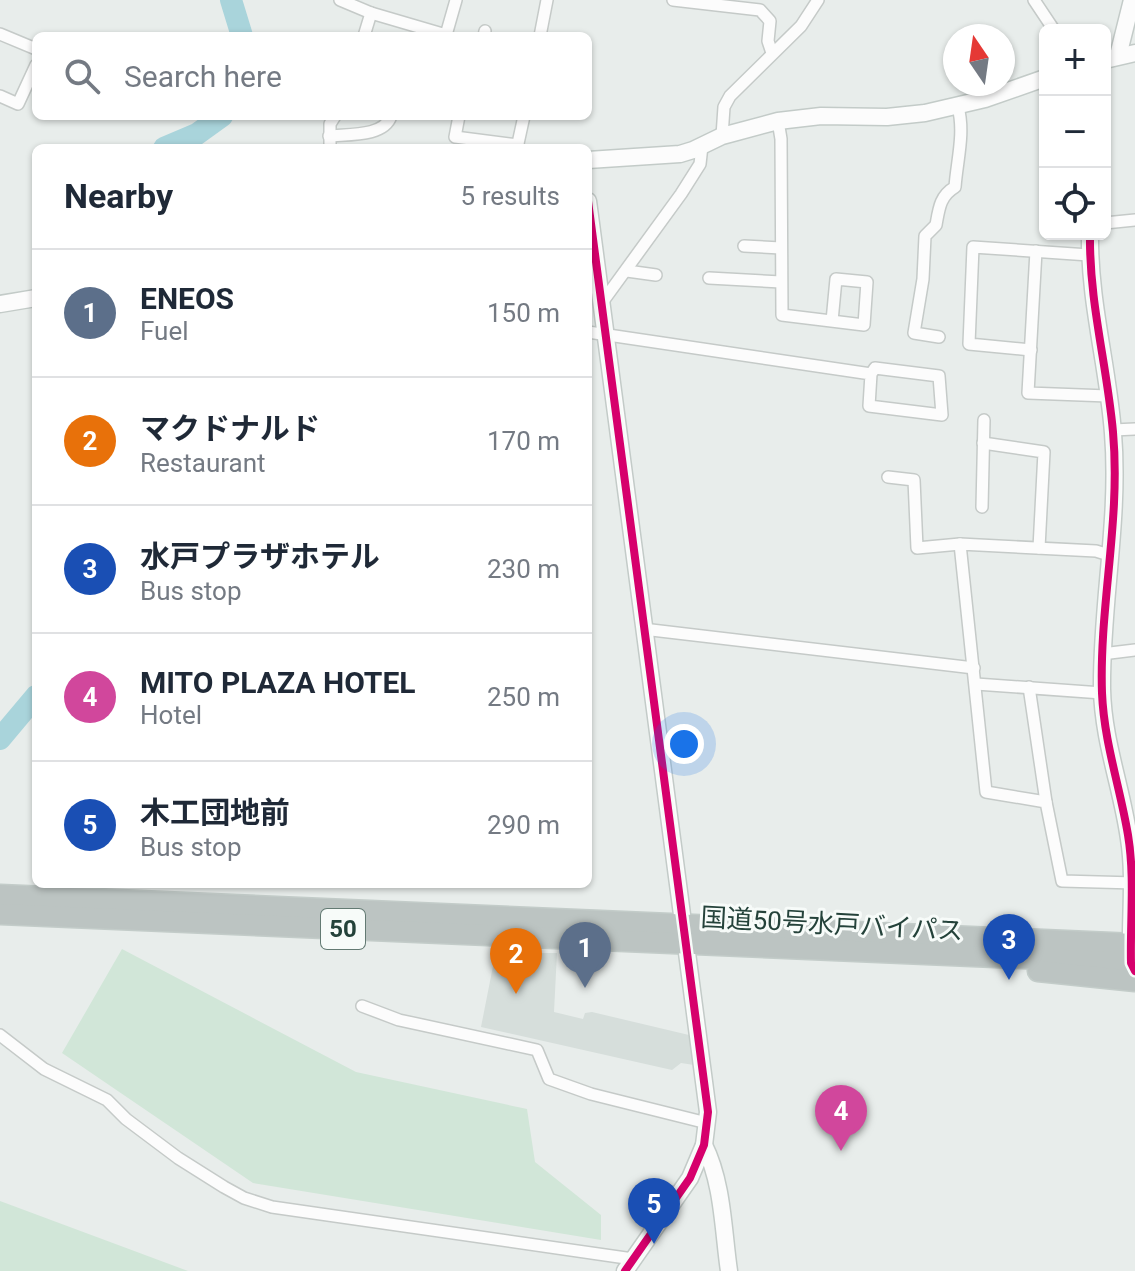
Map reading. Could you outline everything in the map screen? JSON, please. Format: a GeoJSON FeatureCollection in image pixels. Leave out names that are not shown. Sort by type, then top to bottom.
{"type":"FeatureCollection","features":[{"type":"Feature","properties":{"kind":"highway","name":"国道50号水戸バイパス"},"geometry":{"type":"LineString","coordinates":[[0,895],[1134,958]]}},
{"type":"Feature","properties":{"kind":"highway","name":"国道50号水戸バイパス"},"geometry":{"type":"LineString","coordinates":[[0,914],[686,934],[959,956],[1013,969],[1134,958]]}},
{"type":"Feature","properties":{"kind":"street"},"geometry":{"type":"LineString","coordinates":[[340,0],[371,13],[436,32]]}},
{"type":"Feature","properties":{"kind":"street"},"geometry":{"type":"LineString","coordinates":[[447,32],[456,0]]}},
{"type":"Feature","properties":{"kind":"street"},"geometry":{"type":"LineString","coordinates":[[541,32],[547,0]]}},
{"type":"Feature","properties":{"kind":"street"},"geometry":{"type":"LineString","coordinates":[[673,0],[760,10],[770,21],[768,41],[772,53]]}},
{"type":"Feature","properties":{"kind":"street"},"geometry":{"type":"LineString","coordinates":[[722,136],[724,107],[730,96],[801,26],[818,0]]}},
{"type":"Feature","properties":{"kind":"street"},"geometry":{"type":"LineString","coordinates":[[1034,0],[1050,24]]}},
{"type":"Feature","properties":{"kind":"street"},"geometry":{"type":"LineString","coordinates":[[1119,56],[1132,0]]}},
{"type":"Feature","properties":{"kind":"street"},"geometry":{"type":"LineString","coordinates":[[365,32],[371,13]]}},
{"type":"Feature","properties":{"kind":"street"},"geometry":{"type":"LineString","coordinates":[[0,34],[32,47]]}},
{"type":"Feature","properties":{"kind":"street"},"geometry":{"type":"LineString","coordinates":[[0,96],[18,104],[32,74]]}},
{"type":"Feature","properties":{"kind":"street"},"geometry":{"type":"LineString","coordinates":[[592,160],[665,156],[778,121],[821,116],[911,115],[958,107],[1039,80]]}},
{"type":"Feature","properties":{"kind":"street"},"geometry":{"type":"LineString","coordinates":[[939,337],[914,333],[923,279],[925,236],[936,225],[944,193],[955,187],[961,143],[958,107]]}},
{"type":"Feature","properties":{"kind":"street"},"geometry":{"type":"LineString","coordinates":[[332,120],[329,142],[381,130],[390,120]]}},
{"type":"Feature","properties":{"kind":"street"},"geometry":{"type":"LineString","coordinates":[[458,120],[455,137],[504,144]]}},
{"type":"Feature","properties":{"kind":"street"},"geometry":{"type":"LineString","coordinates":[[518,144],[523,120]]}},
{"type":"Feature","properties":{"kind":"street"},"geometry":{"type":"LineString","coordinates":[[778,121],[781,139],[782,315],[864,325],[867,282],[836,279],[832,321]]}},
{"type":"Feature","properties":{"kind":"street"},"geometry":{"type":"LineString","coordinates":[[601,304],[688,184],[700,164],[702,146]]}},
{"type":"Feature","properties":{"kind":"street"},"geometry":{"type":"LineString","coordinates":[[1111,222],[1135,220]]}},
{"type":"Feature","properties":{"kind":"street"},"geometry":{"type":"LineString","coordinates":[[0,1035],[44,1069],[107,1100],[126,1119],[178,1158],[244,1198],[288,1210],[629,1265],[690,1178],[704,1145],[708,1097],[643,629],[596,333],[601,304],[592,233]]}},
{"type":"Feature","properties":{"kind":"street"},"geometry":{"type":"LineString","coordinates":[[1090,240],[1092,298],[1113,430],[1115,466],[1102,693],[1108,748],[1129,836],[1134,883],[1134,958]]}},
{"type":"Feature","properties":{"kind":"street"},"geometry":{"type":"LineString","coordinates":[[744,246],[781,248]]}},
{"type":"Feature","properties":{"kind":"street"},"geometry":{"type":"LineString","coordinates":[[1031,350],[969,344],[973,247],[1089,255]]}},
{"type":"Feature","properties":{"kind":"street"},"geometry":{"type":"LineString","coordinates":[[1036,251],[1028,393],[1108,396]]}},
{"type":"Feature","properties":{"kind":"street"},"geometry":{"type":"LineString","coordinates":[[627,271],[656,275]]}},
{"type":"Feature","properties":{"kind":"street"},"geometry":{"type":"LineString","coordinates":[[709,278],[781,282]]}},
{"type":"Feature","properties":{"kind":"street"},"geometry":{"type":"LineString","coordinates":[[0,304],[32,299]]}},
{"type":"Feature","properties":{"kind":"street"},"geometry":{"type":"LineString","coordinates":[[596,333],[871,374]]}},
{"type":"Feature","properties":{"kind":"street"},"geometry":{"type":"LineString","coordinates":[[875,368],[939,376],[942,415],[869,406],[871,374],[875,368]]}},
{"type":"Feature","properties":{"kind":"street"},"geometry":{"type":"LineString","coordinates":[[982,507],[984,420]]}},
{"type":"Feature","properties":{"kind":"street"},"geometry":{"type":"LineString","coordinates":[[1113,430],[1135,429]]}},
{"type":"Feature","properties":{"kind":"street"},"geometry":{"type":"LineString","coordinates":[[983,443],[1044,452],[1039,548]]}},
{"type":"Feature","properties":{"kind":"street"},"geometry":{"type":"LineString","coordinates":[[888,477],[914,480],[917,548],[960,544],[1096,551],[1112,556]]}},
{"type":"Feature","properties":{"kind":"street"},"geometry":{"type":"LineString","coordinates":[[960,544],[986,792],[1046,802]]}},
{"type":"Feature","properties":{"kind":"street"},"geometry":{"type":"LineString","coordinates":[[643,629],[974,668]]}},
{"type":"Feature","properties":{"kind":"street"},"geometry":{"type":"LineString","coordinates":[[1102,654],[1135,650]]}},
{"type":"Feature","properties":{"kind":"street"},"geometry":{"type":"LineString","coordinates":[[976,684],[1102,693]]}},
{"type":"Feature","properties":{"kind":"street"},"geometry":{"type":"LineString","coordinates":[[1029,687],[1046,802],[1062,881],[1134,883]]}},
{"type":"Feature","properties":{"kind":"street"},"geometry":{"type":"LineString","coordinates":[[362,1006],[399,1020],[537,1050],[549,1079],[591,1094],[707,1123]]}},
{"type":"Feature","properties":{"kind":"street"},"geometry":{"type":"LineString","coordinates":[[704,1145],[717,1183],[729,1271]]}},
{"type":"Feature","properties":{"kind":"shaded area"},"geometry":{"type":"Polygon","coordinates":[[[507,953],[557,953],[554,1012],[583,1019],[585,1013],[592,1012],[689,1035],[694,1065],[681,1063],[672,1070],[481,1027],[494,961],[507,953]]]}},
{"type":"Feature","properties":{"kind":"green space"},"geometry":{"type":"Polygon","coordinates":[[[122,949],[356,1072],[527,1109],[535,1162],[601,1215],[601,1240],[253,1183],[62,1053],[122,949]]]}},
{"type":"Feature","properties":{"kind":"green space"},"geometry":{"type":"Polygon","coordinates":[[[0,1201],[188,1271],[0,1271],[0,1201]]]}},
{"type":"Feature","properties":{"kind":"waterway"},"geometry":{"type":"LineString","coordinates":[[231,0],[241,32]]}},
{"type":"Feature","properties":{"kind":"waterway"},"geometry":{"type":"LineString","coordinates":[[173,144],[197,134],[216,120]]}},
{"type":"Feature","properties":{"kind":"waterway"},"geometry":{"type":"LineString","coordinates":[[0,739],[32,701]]}},
{"type":"Feature","properties":{"kind":"cycle path"},"geometry":{"type":"LineString","coordinates":[[592,231],[708,1112],[704,1145],[690,1178],[625,1271]]}},
{"type":"Feature","properties":{"kind":"cycle path"},"geometry":{"type":"LineString","coordinates":[[1090,240],[1092,284],[1115,465],[1102,693],[1130,851],[1131,963],[1135,971]]}},
{"type":"Feature","properties":{"kind":"place","name":"水戸プラザホテル"},"geometry":{"type":"Point","coordinates":[1009,980]}},
{"type":"Feature","properties":{"kind":"place","name":"ENEOS"},"geometry":{"type":"Point","coordinates":[585,988]}},
{"type":"Feature","properties":{"kind":"place","name":"マクドナルド"},"geometry":{"type":"Point","coordinates":[516,994]}},
{"type":"Feature","properties":{"kind":"place","name":"MITO PLAZA HOTEL"},"geometry":{"type":"Point","coordinates":[841,1151]}},
{"type":"Feature","properties":{"kind":"place","name":"木工団地前"},"geometry":{"type":"Point","coordinates":[654,1244]}}]}
